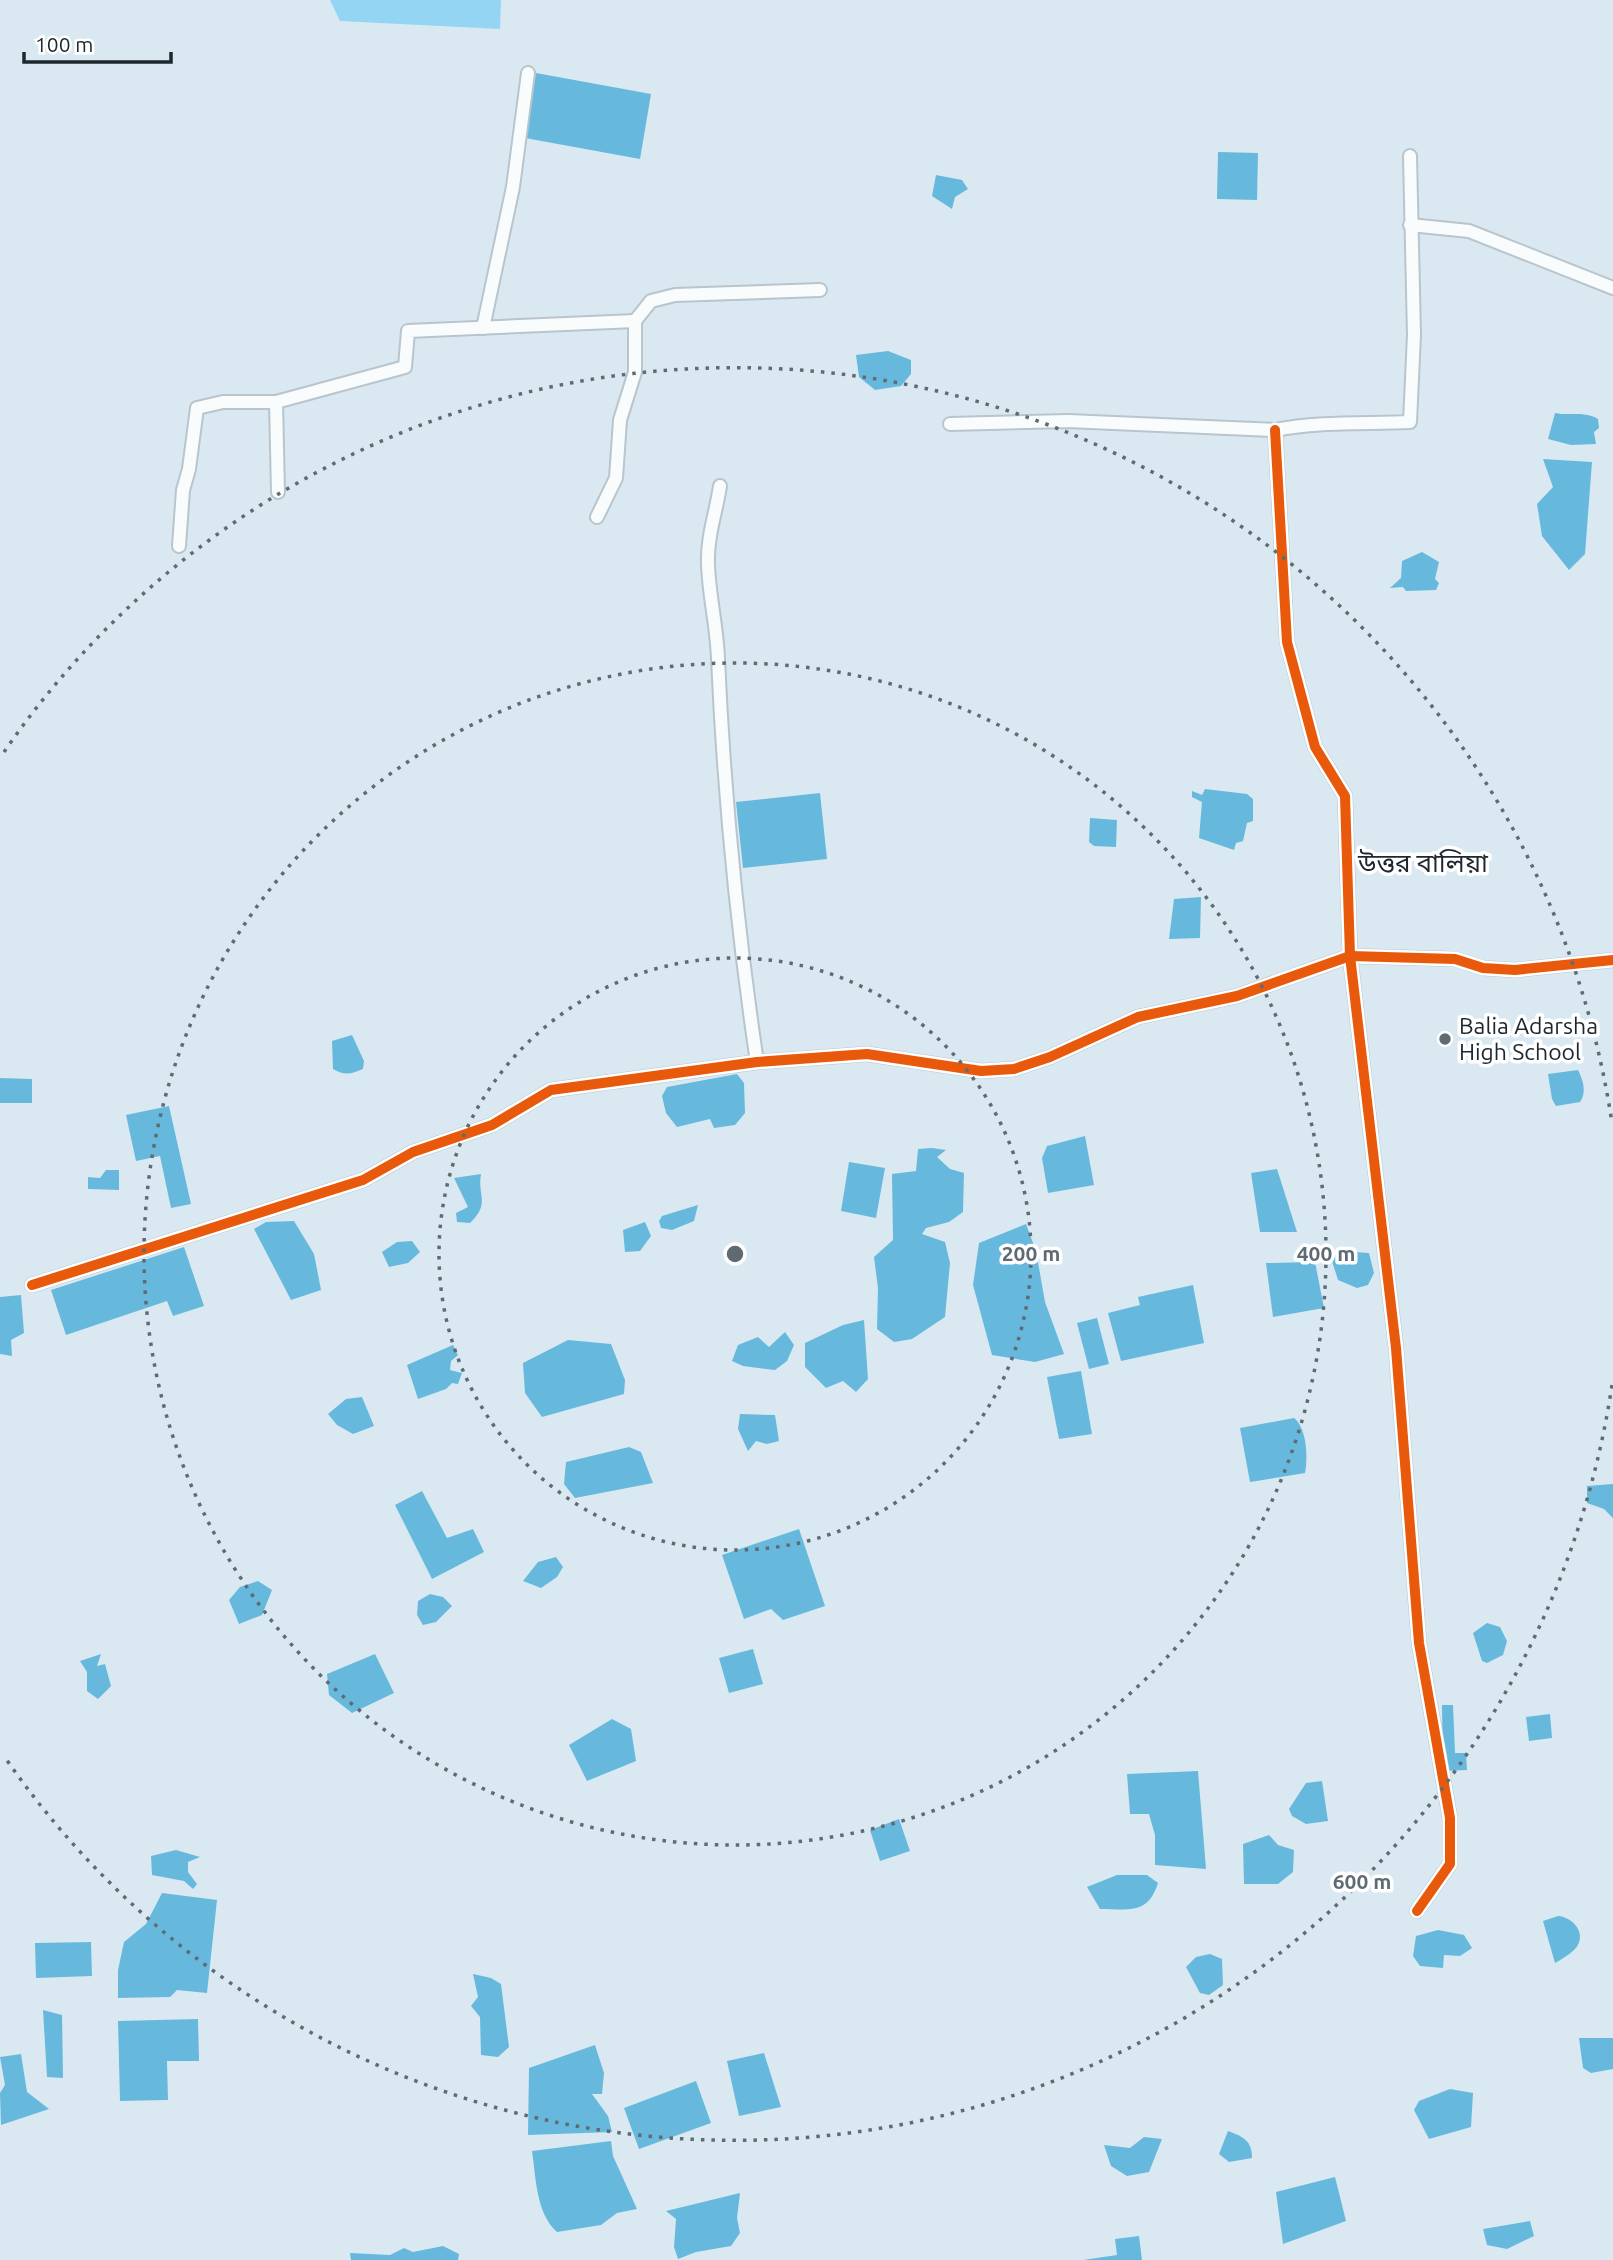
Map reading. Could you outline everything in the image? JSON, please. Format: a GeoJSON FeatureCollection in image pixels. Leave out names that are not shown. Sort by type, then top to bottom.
{"type":"FeatureCollection","features":[{"type":"Feature","properties":{"kind":"street"},"geometry":{"type":"LineString","coordinates":[[484,328],[513,187],[528,73]]}},
{"type":"Feature","properties":{"kind":"street"},"geometry":{"type":"LineString","coordinates":[[950,424],[1068,421],[1275,430],[1304,424],[1332,426],[1410,422],[1414,335],[1410,156]]}},
{"type":"Feature","properties":{"kind":"street"},"geometry":{"type":"LineString","coordinates":[[1410,225],[1469,231],[1613,288]]}},
{"type":"Feature","properties":{"kind":"street"},"geometry":{"type":"LineString","coordinates":[[597,517],[616,478],[621,420],[635,372],[635,321],[651,300],[675,295],[820,289]]}},
{"type":"Feature","properties":{"kind":"street"},"geometry":{"type":"LineString","coordinates":[[179,545],[183,490],[189,469],[197,408],[223,402],[276,402],[405,367],[408,331],[470,331],[484,328],[635,321]]}},
{"type":"Feature","properties":{"kind":"street"},"geometry":{"type":"LineString","coordinates":[[276,402],[278,492]]}},
{"type":"Feature","properties":{"kind":"street"},"geometry":{"type":"LineString","coordinates":[[1275,430],[1285,631],[1315,747],[1345,796],[1350,956],[1396,1348],[1419,1643],[1450,1818],[1450,1864],[1416,1911]]}},
{"type":"Feature","properties":{"kind":"street"},"geometry":{"type":"LineString","coordinates":[[720,486],[715,519],[709,528],[708,564],[718,655],[721,754],[731,827],[737,926],[757,1062]]}},
{"type":"Feature","properties":{"kind":"street"},"geometry":{"type":"LineString","coordinates":[[32,1285],[254,1217],[363,1180],[413,1152],[492,1125],[551,1090],[757,1062],[867,1054],[981,1071],[1014,1069],[1050,1057],[1138,1017],[1237,996],[1350,956],[1455,959],[1483,968],[1515,970],[1613,960]]}},
{"type":"Feature","properties":{"kind":"shaded area"},"geometry":{"type":"Polygon","coordinates":[[[330,0],[501,0],[500,29],[340,21],[330,0]]]}},
{"type":"Feature","properties":{"kind":"shaded area"},"geometry":{"type":"Polygon","coordinates":[[[536,73],[651,94],[640,159],[525,138],[536,73]]]}},
{"type":"Feature","properties":{"kind":"shaded area"},"geometry":{"type":"Polygon","coordinates":[[[1218,152],[1258,153],[1257,200],[1217,199],[1218,152]]]}},
{"type":"Feature","properties":{"kind":"shaded area"},"geometry":{"type":"Polygon","coordinates":[[[936,175],[962,180],[968,189],[955,197],[952,209],[932,196],[936,175]]]}},
{"type":"Feature","properties":{"kind":"shaded area"},"geometry":{"type":"Polygon","coordinates":[[[888,351],[911,360],[911,374],[901,386],[875,390],[859,377],[856,355],[888,351]]]}},
{"type":"Feature","properties":{"kind":"shaded area"},"geometry":{"type":"Polygon","coordinates":[[[1555,413],[1587,415],[1598,419],[1599,428],[1594,432],[1596,444],[1571,445],[1548,439],[1555,413]]]}},
{"type":"Feature","properties":{"kind":"shaded area"},"geometry":{"type":"Polygon","coordinates":[[[1543,459],[1592,462],[1585,554],[1569,570],[1542,536],[1537,504],[1553,487],[1543,459]]]}},
{"type":"Feature","properties":{"kind":"shaded area"},"geometry":{"type":"Polygon","coordinates":[[[1422,552],[1439,562],[1435,579],[1439,583],[1436,590],[1406,591],[1403,587],[1390,588],[1401,578],[1402,561],[1422,552]]]}},
{"type":"Feature","properties":{"kind":"shaded area"},"geometry":{"type":"Polygon","coordinates":[[[1205,789],[1247,794],[1253,799],[1253,821],[1247,823],[1243,841],[1236,843],[1234,850],[1199,838],[1202,802],[1192,797],[1192,791],[1202,795],[1205,789]]]}},
{"type":"Feature","properties":{"kind":"shaded area"},"geometry":{"type":"Polygon","coordinates":[[[820,793],[827,859],[743,868],[736,802],[820,793]]]}},
{"type":"Feature","properties":{"kind":"shaded area"},"geometry":{"type":"Polygon","coordinates":[[[1090,818],[1117,820],[1116,847],[1094,846],[1089,842],[1090,818]]]}},
{"type":"Feature","properties":{"kind":"shaded area"},"geometry":{"type":"Polygon","coordinates":[[[1201,897],[1200,938],[1169,939],[1174,899],[1201,897]]]}},
{"type":"Feature","properties":{"kind":"shaded area"},"geometry":{"type":"Polygon","coordinates":[[[352,1035],[364,1061],[363,1069],[341,1073],[333,1069],[332,1041],[352,1035]]]}},
{"type":"Feature","properties":{"kind":"shaded area"},"geometry":{"type":"Polygon","coordinates":[[[1578,1070],[1584,1090],[1580,1102],[1556,1106],[1552,1099],[1548,1074],[1578,1070]]]}},
{"type":"Feature","properties":{"kind":"shaded area"},"geometry":{"type":"Polygon","coordinates":[[[737,1074],[744,1083],[745,1113],[735,1125],[714,1128],[710,1119],[677,1127],[666,1113],[662,1096],[667,1087],[737,1074]]]}},
{"type":"Feature","properties":{"kind":"shaded area"},"geometry":{"type":"Polygon","coordinates":[[[0,1078],[32,1079],[32,1103],[0,1103],[0,1078]]]}},
{"type":"Feature","properties":{"kind":"shaded area"},"geometry":{"type":"Polygon","coordinates":[[[169,1106],[191,1204],[171,1208],[160,1156],[136,1161],[126,1115],[169,1106]]]}},
{"type":"Feature","properties":{"kind":"shaded area"},"geometry":{"type":"Polygon","coordinates":[[[1085,1136],[1094,1185],[1048,1193],[1042,1158],[1047,1146],[1085,1136]]]}},
{"type":"Feature","properties":{"kind":"shaded area"},"geometry":{"type":"Polygon","coordinates":[[[918,1149],[946,1150],[937,1157],[950,1169],[964,1173],[963,1212],[949,1222],[926,1228],[922,1234],[945,1242],[950,1263],[945,1317],[912,1339],[894,1342],[877,1329],[878,1288],[874,1257],[893,1240],[892,1174],[916,1171],[918,1149]]]}},
{"type":"Feature","properties":{"kind":"shaded area"},"geometry":{"type":"Polygon","coordinates":[[[849,1162],[885,1168],[876,1218],[841,1211],[849,1162]]]}},
{"type":"Feature","properties":{"kind":"shaded area"},"geometry":{"type":"Polygon","coordinates":[[[1277,1169],[1297,1232],[1260,1232],[1251,1173],[1277,1169]]]}},
{"type":"Feature","properties":{"kind":"shaded area"},"geometry":{"type":"Polygon","coordinates":[[[106,1170],[119,1170],[119,1190],[88,1189],[88,1177],[100,1178],[106,1170]]]}},
{"type":"Feature","properties":{"kind":"shaded area"},"geometry":{"type":"Polygon","coordinates":[[[481,1174],[480,1210],[470,1223],[457,1222],[456,1213],[468,1207],[454,1178],[481,1174]]]}},
{"type":"Feature","properties":{"kind":"shaded area"},"geometry":{"type":"Polygon","coordinates":[[[698,1205],[694,1221],[672,1230],[661,1228],[659,1221],[662,1216],[698,1205]]]}},
{"type":"Feature","properties":{"kind":"shaded area"},"geometry":{"type":"Polygon","coordinates":[[[294,1221],[314,1254],[321,1290],[291,1300],[254,1229],[266,1222],[294,1221]]]}},
{"type":"Feature","properties":{"kind":"shaded area"},"geometry":{"type":"Polygon","coordinates":[[[645,1222],[651,1236],[640,1251],[625,1252],[623,1230],[645,1222]]]}},
{"type":"Feature","properties":{"kind":"shaded area"},"geometry":{"type":"Polygon","coordinates":[[[1026,1224],[1036,1251],[1045,1302],[1064,1354],[1035,1362],[992,1355],[973,1285],[979,1243],[1026,1224]]]}},
{"type":"Feature","properties":{"kind":"shaded area"},"geometry":{"type":"Polygon","coordinates":[[[412,1241],[420,1252],[408,1263],[389,1267],[382,1252],[397,1242],[412,1241]]]}},
{"type":"Feature","properties":{"kind":"shaded area"},"geometry":{"type":"Polygon","coordinates":[[[184,1247],[204,1306],[173,1316],[167,1301],[66,1335],[51,1290],[184,1247]]]}},
{"type":"Feature","properties":{"kind":"shaded area"},"geometry":{"type":"Polygon","coordinates":[[[1369,1253],[1374,1273],[1368,1285],[1357,1288],[1338,1280],[1332,1261],[1336,1255],[1369,1253]]]}},
{"type":"Feature","properties":{"kind":"shaded area"},"geometry":{"type":"Polygon","coordinates":[[[1315,1262],[1324,1308],[1273,1317],[1266,1263],[1315,1262]]]}},
{"type":"Feature","properties":{"kind":"shaded area"},"geometry":{"type":"Polygon","coordinates":[[[1193,1285],[1204,1343],[1121,1361],[1108,1313],[1140,1305],[1138,1297],[1193,1285]]]}},
{"type":"Feature","properties":{"kind":"shaded area"},"geometry":{"type":"Polygon","coordinates":[[[21,1295],[24,1333],[11,1340],[12,1356],[0,1354],[0,1297],[21,1295]]]}},
{"type":"Feature","properties":{"kind":"shaded area"},"geometry":{"type":"Polygon","coordinates":[[[1097,1318],[1109,1364],[1089,1369],[1077,1323],[1097,1318]]]}},
{"type":"Feature","properties":{"kind":"shaded area"},"geometry":{"type":"Polygon","coordinates":[[[864,1320],[868,1379],[856,1392],[843,1381],[826,1388],[805,1367],[805,1343],[843,1325],[864,1320]]]}},
{"type":"Feature","properties":{"kind":"shaded area"},"geometry":{"type":"Polygon","coordinates":[[[785,1332],[794,1345],[787,1361],[775,1370],[743,1366],[732,1361],[738,1345],[758,1337],[769,1347],[785,1332]]]}},
{"type":"Feature","properties":{"kind":"shaded area"},"geometry":{"type":"Polygon","coordinates":[[[568,1340],[611,1344],[625,1380],[624,1394],[542,1417],[525,1393],[523,1363],[568,1340]]]}},
{"type":"Feature","properties":{"kind":"shaded area"},"geometry":{"type":"Polygon","coordinates":[[[453,1345],[458,1355],[451,1361],[450,1370],[462,1373],[458,1384],[452,1383],[446,1389],[418,1399],[407,1365],[453,1345]]]}},
{"type":"Feature","properties":{"kind":"shaded area"},"geometry":{"type":"Polygon","coordinates":[[[1081,1371],[1092,1434],[1059,1439],[1047,1377],[1081,1371]]]}},
{"type":"Feature","properties":{"kind":"shaded area"},"geometry":{"type":"Polygon","coordinates":[[[362,1397],[374,1426],[353,1434],[337,1425],[328,1414],[346,1399],[362,1397]]]}},
{"type":"Feature","properties":{"kind":"shaded area"},"geometry":{"type":"Polygon","coordinates":[[[740,1414],[775,1415],[779,1441],[767,1444],[756,1441],[748,1451],[738,1429],[740,1414]]]}},
{"type":"Feature","properties":{"kind":"shaded area"},"geometry":{"type":"Polygon","coordinates":[[[1294,1418],[1304,1436],[1305,1473],[1250,1482],[1240,1428],[1294,1418]]]}},
{"type":"Feature","properties":{"kind":"shaded area"},"geometry":{"type":"Polygon","coordinates":[[[629,1447],[641,1452],[653,1483],[575,1498],[564,1484],[566,1462],[629,1447]]]}},
{"type":"Feature","properties":{"kind":"shaded area"},"geometry":{"type":"Polygon","coordinates":[[[1613,1484],[1613,1518],[1604,1509],[1587,1503],[1587,1486],[1613,1484]]]}},
{"type":"Feature","properties":{"kind":"shaded area"},"geometry":{"type":"Polygon","coordinates":[[[422,1491],[447,1538],[473,1529],[484,1552],[432,1579],[395,1505],[422,1491]]]}},
{"type":"Feature","properties":{"kind":"shaded area"},"geometry":{"type":"Polygon","coordinates":[[[799,1529],[825,1606],[783,1620],[771,1609],[744,1619],[722,1555],[799,1529]]]}},
{"type":"Feature","properties":{"kind":"shaded area"},"geometry":{"type":"Polygon","coordinates":[[[556,1557],[563,1567],[557,1577],[541,1588],[523,1581],[538,1562],[556,1557]]]}},
{"type":"Feature","properties":{"kind":"shaded area"},"geometry":{"type":"Polygon","coordinates":[[[258,1581],[272,1590],[262,1615],[239,1624],[229,1600],[240,1587],[258,1581]]]}},
{"type":"Feature","properties":{"kind":"shaded area"},"geometry":{"type":"Polygon","coordinates":[[[430,1594],[443,1597],[452,1606],[436,1622],[423,1625],[417,1615],[418,1601],[430,1594]]]}},
{"type":"Feature","properties":{"kind":"shaded area"},"geometry":{"type":"Polygon","coordinates":[[[1487,1623],[1500,1627],[1507,1641],[1503,1655],[1487,1663],[1482,1661],[1473,1633],[1487,1623]]]}},
{"type":"Feature","properties":{"kind":"shaded area"},"geometry":{"type":"Polygon","coordinates":[[[753,1649],[763,1684],[729,1693],[719,1658],[753,1649]]]}},
{"type":"Feature","properties":{"kind":"shaded area"},"geometry":{"type":"Polygon","coordinates":[[[101,1654],[97,1666],[105,1664],[111,1686],[98,1699],[87,1691],[87,1672],[80,1661],[101,1654]]]}},
{"type":"Feature","properties":{"kind":"shaded area"},"geometry":{"type":"Polygon","coordinates":[[[375,1654],[394,1693],[352,1713],[329,1695],[327,1674],[375,1654]]]}},
{"type":"Feature","properties":{"kind":"shaded area"},"geometry":{"type":"Polygon","coordinates":[[[1442,1705],[1453,1705],[1455,1753],[1466,1753],[1467,1770],[1443,1771],[1442,1705]]]}},
{"type":"Feature","properties":{"kind":"shaded area"},"geometry":{"type":"Polygon","coordinates":[[[1550,1714],[1552,1738],[1529,1741],[1526,1717],[1550,1714]]]}},
{"type":"Feature","properties":{"kind":"shaded area"},"geometry":{"type":"Polygon","coordinates":[[[612,1719],[631,1729],[636,1761],[587,1781],[569,1745],[612,1719]]]}},
{"type":"Feature","properties":{"kind":"shaded area"},"geometry":{"type":"Polygon","coordinates":[[[1198,1771],[1206,1869],[1155,1865],[1155,1835],[1149,1814],[1130,1814],[1127,1774],[1198,1771]]]}},
{"type":"Feature","properties":{"kind":"shaded area"},"geometry":{"type":"Polygon","coordinates":[[[1322,1781],[1328,1821],[1306,1824],[1292,1816],[1289,1809],[1306,1783],[1322,1781]]]}},
{"type":"Feature","properties":{"kind":"shaded area"},"geometry":{"type":"Polygon","coordinates":[[[899,1819],[910,1851],[880,1861],[870,1830],[899,1819]]]}},
{"type":"Feature","properties":{"kind":"shaded area"},"geometry":{"type":"Polygon","coordinates":[[[1269,1835],[1278,1845],[1294,1850],[1293,1872],[1278,1884],[1244,1884],[1243,1844],[1269,1835]]]}},
{"type":"Feature","properties":{"kind":"shaded area"},"geometry":{"type":"Polygon","coordinates":[[[176,1850],[200,1857],[188,1862],[188,1872],[197,1884],[193,1889],[184,1881],[152,1875],[151,1856],[176,1850]]]}},
{"type":"Feature","properties":{"kind":"shaded area"},"geometry":{"type":"Polygon","coordinates":[[[1117,1875],[1147,1875],[1158,1883],[1149,1901],[1143,1905],[1128,1909],[1100,1909],[1087,1887],[1117,1875]]]}},
{"type":"Feature","properties":{"kind":"shaded area"},"geometry":{"type":"Polygon","coordinates":[[[162,1893],[217,1900],[207,1993],[177,1990],[170,1997],[118,1998],[118,1970],[124,1942],[146,1924],[162,1893]]]}},
{"type":"Feature","properties":{"kind":"shaded area"},"geometry":{"type":"Polygon","coordinates":[[[1558,1916],[1569,1919],[1577,1927],[1580,1938],[1575,1949],[1555,1963],[1543,1921],[1558,1916]]]}},
{"type":"Feature","properties":{"kind":"shaded area"},"geometry":{"type":"Polygon","coordinates":[[[1438,1930],[1464,1935],[1472,1948],[1460,1956],[1444,1955],[1443,1968],[1420,1966],[1413,1956],[1416,1936],[1438,1930]]]}},
{"type":"Feature","properties":{"kind":"shaded area"},"geometry":{"type":"Polygon","coordinates":[[[91,1942],[92,1976],[36,1978],[35,1943],[91,1942]]]}},
{"type":"Feature","properties":{"kind":"shaded area"},"geometry":{"type":"Polygon","coordinates":[[[1210,1954],[1222,1959],[1223,1985],[1209,1995],[1200,1993],[1186,1967],[1196,1957],[1210,1954]]]}},
{"type":"Feature","properties":{"kind":"shaded area"},"geometry":{"type":"Polygon","coordinates":[[[473,1974],[491,1978],[501,1984],[509,2047],[498,2057],[481,2055],[480,2017],[471,2006],[478,1997],[473,1974]]]}},
{"type":"Feature","properties":{"kind":"shaded area"},"geometry":{"type":"Polygon","coordinates":[[[43,2010],[62,2015],[63,2078],[47,2077],[43,2010]]]}},
{"type":"Feature","properties":{"kind":"shaded area"},"geometry":{"type":"Polygon","coordinates":[[[198,2019],[199,2061],[167,2061],[168,2100],[120,2101],[118,2021],[198,2019]]]}},
{"type":"Feature","properties":{"kind":"shaded area"},"geometry":{"type":"Polygon","coordinates":[[[1579,2038],[1613,2038],[1613,2069],[1591,2073],[1583,2068],[1579,2038]]]}},
{"type":"Feature","properties":{"kind":"shaded area"},"geometry":{"type":"Polygon","coordinates":[[[595,2045],[604,2073],[602,2094],[592,2094],[608,2116],[612,2132],[528,2135],[529,2068],[595,2045]]]}},
{"type":"Feature","properties":{"kind":"shaded area"},"geometry":{"type":"Polygon","coordinates":[[[764,2053],[781,2107],[739,2116],[727,2061],[764,2053]]]}},
{"type":"Feature","properties":{"kind":"shaded area"},"geometry":{"type":"Polygon","coordinates":[[[21,2054],[27,2092],[49,2109],[1,2125],[0,2093],[5,2085],[0,2057],[21,2054]]]}},
{"type":"Feature","properties":{"kind":"shaded area"},"geometry":{"type":"Polygon","coordinates":[[[696,2081],[711,2123],[639,2149],[624,2108],[696,2081]]]}},
{"type":"Feature","properties":{"kind":"shaded area"},"geometry":{"type":"Polygon","coordinates":[[[1450,2089],[1473,2093],[1471,2127],[1429,2139],[1414,2110],[1419,2101],[1450,2089]]]}},
{"type":"Feature","properties":{"kind":"shaded area"},"geometry":{"type":"Polygon","coordinates":[[[1228,2131],[1246,2140],[1252,2158],[1229,2162],[1219,2154],[1228,2131]]]}},
{"type":"Feature","properties":{"kind":"shaded area"},"geometry":{"type":"Polygon","coordinates":[[[1144,2137],[1162,2139],[1149,2172],[1127,2176],[1111,2166],[1104,2145],[1130,2148],[1144,2137]]]}},
{"type":"Feature","properties":{"kind":"shaded area"},"geometry":{"type":"Polygon","coordinates":[[[611,2141],[613,2156],[637,2209],[617,2213],[601,2225],[557,2232],[541,2205],[532,2151],[611,2141]]]}},
{"type":"Feature","properties":{"kind":"shaded area"},"geometry":{"type":"Polygon","coordinates":[[[1335,2177],[1346,2221],[1283,2244],[1276,2192],[1335,2177]]]}},
{"type":"Feature","properties":{"kind":"shaded area"},"geometry":{"type":"Polygon","coordinates":[[[740,2193],[737,2218],[740,2233],[731,2246],[696,2252],[678,2259],[674,2247],[676,2219],[666,2211],[740,2193]]]}},
{"type":"Feature","properties":{"kind":"shaded area"},"geometry":{"type":"Polygon","coordinates":[[[1530,2221],[1534,2236],[1507,2249],[1487,2245],[1483,2229],[1530,2221]]]}},
{"type":"Feature","properties":{"kind":"shaded area"},"geometry":{"type":"Polygon","coordinates":[[[1139,2236],[1142,2260],[1083,2260],[1117,2255],[1115,2239],[1139,2236]]]}},
{"type":"Feature","properties":{"kind":"shaded area"},"geometry":{"type":"Polygon","coordinates":[[[443,2246],[459,2254],[458,2260],[351,2260],[350,2253],[390,2255],[404,2248],[413,2252],[443,2246]]]}},
{"type":"Feature","properties":{"kind":"cycle path"},"geometry":{"type":"LineString","coordinates":[[1275,430],[1287,642],[1315,747],[1345,796],[1350,956],[1396,1348],[1419,1643],[1450,1818],[1450,1864],[1417,1911]]}},
{"type":"Feature","properties":{"kind":"cycle path"},"geometry":{"type":"LineString","coordinates":[[32,1285],[363,1180],[413,1152],[492,1125],[551,1090],[757,1062],[867,1054],[981,1071],[1014,1069],[1050,1057],[1138,1017],[1237,996],[1350,956],[1455,959],[1483,968],[1515,970],[1613,960]]}},
{"type":"Feature","properties":{"kind":"place","name":"Balia Adarsha High School"},"geometry":{"type":"Point","coordinates":[1445,1039]}},
{"type":"Feature","properties":{"kind":"district","name":"উত্তর বালিয়া"},"geometry":{"type":"Point","coordinates":[1423,863]}}]}
